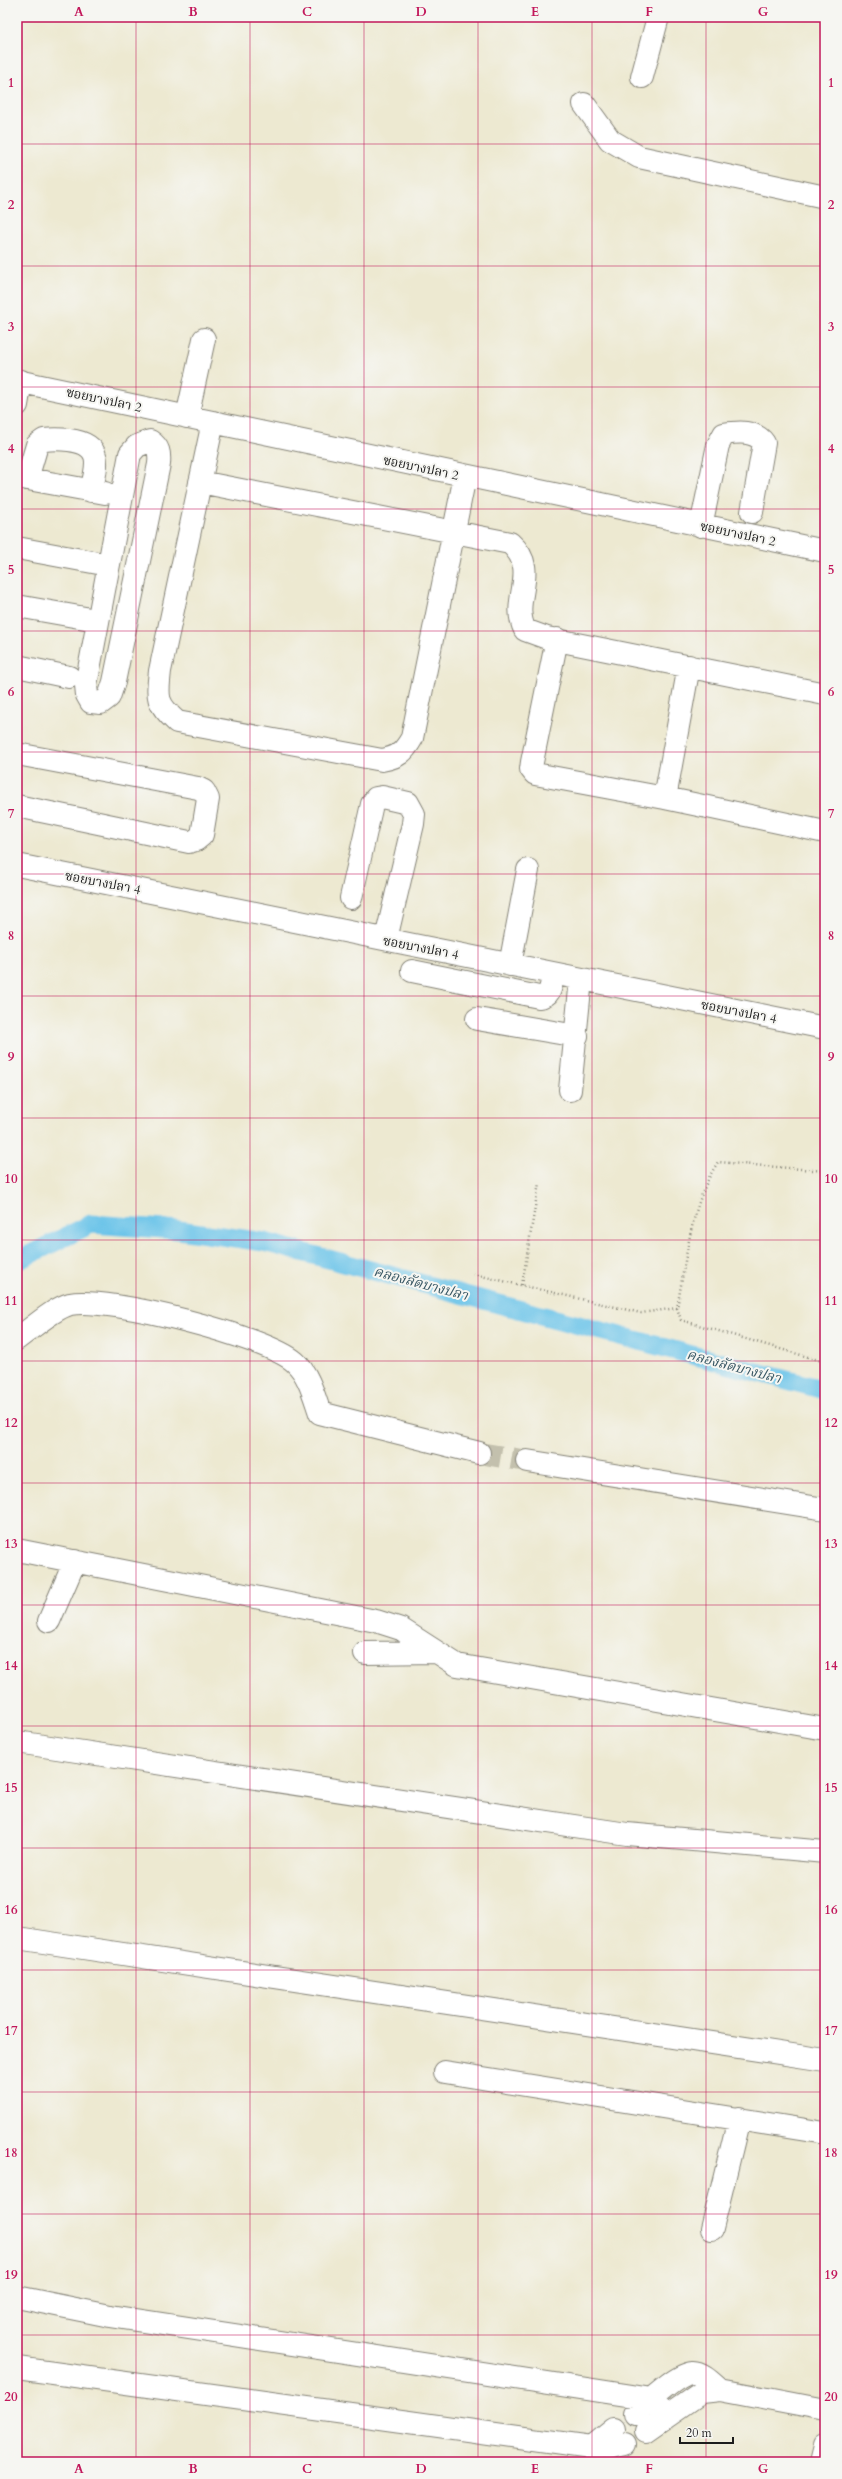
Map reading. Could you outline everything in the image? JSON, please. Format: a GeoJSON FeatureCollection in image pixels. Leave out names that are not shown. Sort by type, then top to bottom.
{"type":"FeatureCollection","features":[{"type":"Feature","properties":{"kind":"street"},"geometry":{"type":"LineString","coordinates":[[642,78],[658,17]]}},
{"type":"Feature","properties":{"kind":"street"},"geometry":{"type":"LineString","coordinates":[[584,104],[610,140],[639,157],[825,197]]}},
{"type":"Feature","properties":{"kind":"street"},"geometry":{"type":"LineString","coordinates":[[187,417],[204,339]]}},
{"type":"Feature","properties":{"kind":"street"},"geometry":{"type":"LineString","coordinates":[[17,405],[19,381]]}},
{"type":"Feature","properties":{"kind":"street","name":"ซอยบางปลา 2"},"geometry":{"type":"LineString","coordinates":[[19,381],[825,552]]}},
{"type":"Feature","properties":{"kind":"street"},"geometry":{"type":"LineString","coordinates":[[213,422],[158,692],[162,709],[177,722],[382,760],[396,757],[405,750],[412,738],[464,476]]}},
{"type":"Feature","properties":{"kind":"street"},"geometry":{"type":"LineString","coordinates":[[701,526],[718,445],[724,434],[750,433],[759,435],[764,443],[752,512]]}},
{"type":"Feature","properties":{"kind":"street"},"geometry":{"type":"LineString","coordinates":[[91,491],[97,458],[92,448],[83,442],[44,440],[37,446],[22,478],[91,491],[122,496]]}},
{"type":"Feature","properties":{"kind":"street"},"geometry":{"type":"LineString","coordinates":[[150,442],[156,446],[160,453],[159,464],[114,682],[109,697],[101,703],[90,702],[87,695],[86,685],[122,496],[130,454],[144,443],[150,442]]}},
{"type":"Feature","properties":{"kind":"street"},"geometry":{"type":"LineString","coordinates":[[200,482],[510,543],[520,552],[526,569],[520,612],[525,630],[557,640],[825,694]]}},
{"type":"Feature","properties":{"kind":"street"},"geometry":{"type":"LineString","coordinates":[[17,548],[98,563]]}},
{"type":"Feature","properties":{"kind":"street"},"geometry":{"type":"LineString","coordinates":[[17,606],[85,618]]}},
{"type":"Feature","properties":{"kind":"street"},"geometry":{"type":"LineString","coordinates":[[557,640],[531,769],[535,774],[665,798],[825,832]]}},
{"type":"Feature","properties":{"kind":"street"},"geometry":{"type":"LineString","coordinates":[[17,666],[68,677]]}},
{"type":"Feature","properties":{"kind":"street"},"geometry":{"type":"LineString","coordinates":[[665,798],[689,666]]}},
{"type":"Feature","properties":{"kind":"street"},"geometry":{"type":"LineString","coordinates":[[17,754],[198,788],[204,791],[208,798],[202,835],[196,840],[189,842],[17,806]]}},
{"type":"Feature","properties":{"kind":"street"},"geometry":{"type":"LineString","coordinates":[[351,898],[372,804],[376,798],[382,797],[408,803],[414,814],[413,824],[386,939]]}},
{"type":"Feature","properties":{"kind":"street","name":"ซอยบางปลา 4"},"geometry":{"type":"LineString","coordinates":[[17,865],[825,1028]]}},
{"type":"Feature","properties":{"kind":"street"},"geometry":{"type":"LineString","coordinates":[[510,965],[528,870]]}},
{"type":"Feature","properties":{"kind":"street"},"geometry":{"type":"LineString","coordinates":[[412,971],[539,997],[546,996],[550,993],[553,973]]}},
{"type":"Feature","properties":{"kind":"street"},"geometry":{"type":"LineString","coordinates":[[570,1090],[582,979]]}},
{"type":"Feature","properties":{"kind":"street"},"geometry":{"type":"LineString","coordinates":[[477,1019],[577,1036]]}},
{"type":"Feature","properties":{"kind":"street"},"geometry":{"type":"LineString","coordinates":[[17,1339],[68,1304],[82,1302],[102,1304],[182,1319],[257,1343],[296,1362],[309,1380],[320,1413],[479,1453]]}},
{"type":"Feature","properties":{"kind":"street"},"geometry":{"type":"LineString","coordinates":[[527,1461],[825,1509]]}},
{"type":"Feature","properties":{"kind":"street"},"geometry":{"type":"LineString","coordinates":[[17,1550],[376,1621],[401,1629],[457,1664],[472,1668],[825,1729]]}},
{"type":"Feature","properties":{"kind":"street"},"geometry":{"type":"LineString","coordinates":[[49,1621],[75,1561]]}},
{"type":"Feature","properties":{"kind":"street"},"geometry":{"type":"LineString","coordinates":[[365,1653],[436,1652]]}},
{"type":"Feature","properties":{"kind":"street"},"geometry":{"type":"LineString","coordinates":[[17,1742],[627,1834],[825,1852]]}},
{"type":"Feature","properties":{"kind":"street"},"geometry":{"type":"LineString","coordinates":[[17,1938],[825,2060]]}},
{"type":"Feature","properties":{"kind":"street"},"geometry":{"type":"LineString","coordinates":[[445,2072],[825,2133]]}},
{"type":"Feature","properties":{"kind":"street"},"geometry":{"type":"LineString","coordinates":[[712,2229],[738,2118]]}},
{"type":"Feature","properties":{"kind":"street"},"geometry":{"type":"LineString","coordinates":[[17,2297],[118,2317],[652,2399],[666,2417]]}},
{"type":"Feature","properties":{"kind":"street"},"geometry":{"type":"LineString","coordinates":[[17,2368],[591,2447],[608,2448],[619,2437]]}},
{"type":"Feature","properties":{"kind":"street"},"geometry":{"type":"LineString","coordinates":[[634,2414],[682,2377],[692,2373],[702,2375],[720,2390]]}},
{"type":"Feature","properties":{"kind":"street"},"geometry":{"type":"LineString","coordinates":[[646,2431],[702,2392],[720,2390],[825,2410]]}},
{"type":"Feature","properties":{"kind":"street"},"geometry":{"type":"LineString","coordinates":[[821,2462],[825,2446]]}},
{"type":"Feature","properties":{"kind":"path"},"geometry":{"type":"LineString","coordinates":[[825,1171],[718,1162],[710,1173],[696,1212],[677,1308],[681,1320],[825,1362]]}},
{"type":"Feature","properties":{"kind":"path"},"geometry":{"type":"LineString","coordinates":[[522,1285],[540,1183]]}},
{"type":"Feature","properties":{"kind":"path"},"geometry":{"type":"LineString","coordinates":[[473,1274],[641,1313],[677,1308]]}},
{"type":"Feature","properties":{"kind":"waterway","name":"คลองลัดบางปลา"},"geometry":{"type":"LineString","coordinates":[[17,1261],[91,1224],[179,1230],[264,1242],[825,1390]]}},
{"type":"Feature","properties":{"kind":"tunnel"},"geometry":{"type":"LineString","coordinates":[[479,1453],[527,1461]]}}]}
